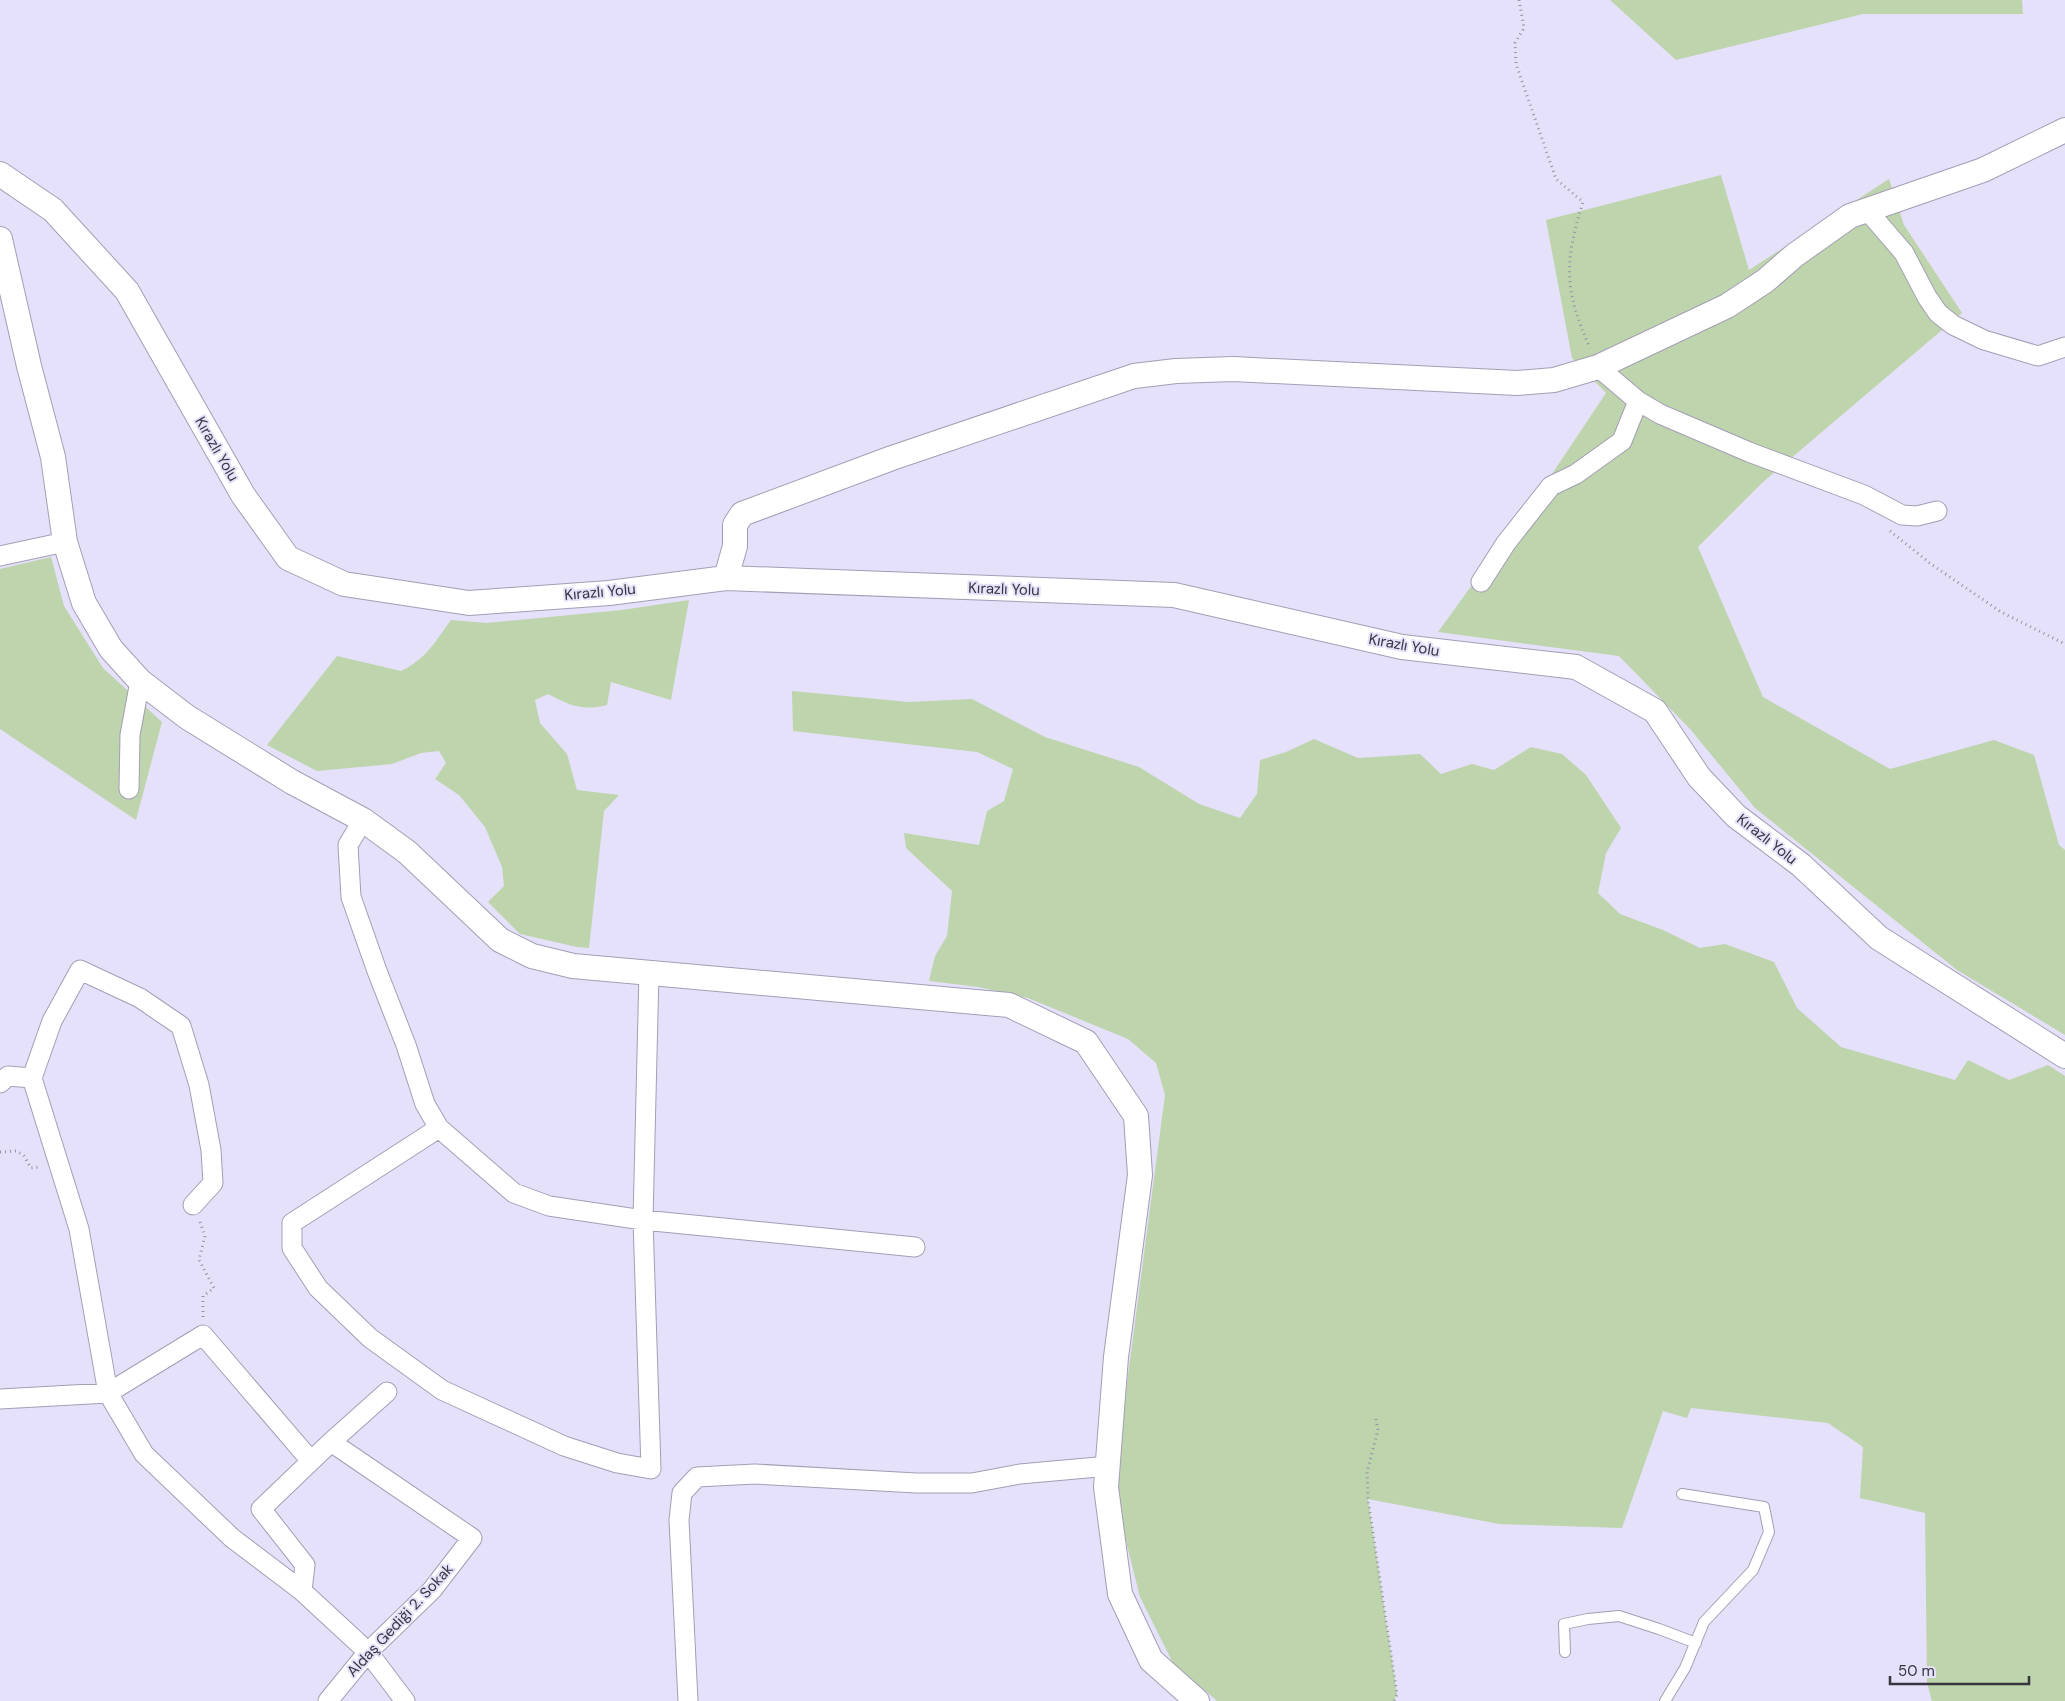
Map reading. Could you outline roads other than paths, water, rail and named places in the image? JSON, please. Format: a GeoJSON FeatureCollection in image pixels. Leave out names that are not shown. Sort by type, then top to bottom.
{"type":"FeatureCollection","features":[{"type":"Feature","properties":{"kind":"street"},"geometry":{"type":"LineString","coordinates":[[726,578],[735,546],[735,525],[742,514],[892,458],[1134,376],[1176,371],[1233,369],[1517,384],[1554,380],[1598,367],[1728,306],[1765,281],[1795,255],[1850,216],[1983,170],[2065,130]]}},
{"type":"Feature","properties":{"kind":"street","name":"Kırazlı Yolu"},"geometry":{"type":"LineString","coordinates":[[0,174],[53,210],[127,291],[243,495],[288,558],[344,584],[469,603],[609,592],[726,578],[1174,595],[1402,648],[1576,667],[1655,711],[1700,777],[1736,816],[1801,865],[1879,938],[2065,1056]]}},
{"type":"Feature","properties":{"kind":"street"},"geometry":{"type":"LineString","coordinates":[[1867,210],[1904,253],[1918,281],[1938,313],[1953,326],[1984,340],[2038,356],[2065,347]]}},
{"type":"Feature","properties":{"kind":"street"},"geometry":{"type":"LineString","coordinates":[[0,239],[29,366],[53,458],[65,542],[84,603],[111,649],[140,681],[187,717],[292,782],[362,820],[407,852],[500,940],[532,956],[573,966],[1009,1005],[1086,1042],[1136,1116],[1140,1174],[1116,1357],[1106,1487],[1120,1594],[1151,1660],[1197,1701]]}},
{"type":"Feature","properties":{"kind":"street"},"geometry":{"type":"LineString","coordinates":[[1598,367],[1638,401],[1660,414],[1749,452],[1855,492],[1902,515],[1917,516],[1937,510]]}},
{"type":"Feature","properties":{"kind":"street"},"geometry":{"type":"LineString","coordinates":[[1481,582],[1506,543],[1552,486],[1576,474],[1622,441],[1638,401]]}},
{"type":"Feature","properties":{"kind":"street"},"geometry":{"type":"LineString","coordinates":[[0,556],[65,542]]}},
{"type":"Feature","properties":{"kind":"street"},"geometry":{"type":"LineString","coordinates":[[129,789],[130,735],[140,681]]}},
{"type":"Feature","properties":{"kind":"street"},"geometry":{"type":"LineString","coordinates":[[362,820],[348,845],[351,897],[406,1045],[425,1104],[439,1128],[514,1193],[550,1206],[644,1220],[915,1247]]}},
{"type":"Feature","properties":{"kind":"street"},"geometry":{"type":"LineString","coordinates":[[193,1205],[212,1183],[211,1150],[199,1085],[181,1026],[140,998],[80,970],[52,1021],[32,1078],[79,1229],[108,1393],[144,1454],[232,1538],[302,1591],[368,1652],[405,1701]]}},
{"type":"Feature","properties":{"kind":"street"},"geometry":{"type":"LineString","coordinates":[[439,1128],[292,1223],[292,1248],[318,1288],[370,1338],[442,1390],[564,1446],[617,1463],[651,1469],[644,1220],[649,972]]}},
{"type":"Feature","properties":{"kind":"street"},"geometry":{"type":"LineString","coordinates":[[0,1083],[8,1076],[32,1078]]}},
{"type":"Feature","properties":{"kind":"street"},"geometry":{"type":"LineString","coordinates":[[0,1399],[108,1393],[203,1335],[311,1461]]}},
{"type":"Feature","properties":{"kind":"street"},"geometry":{"type":"LineString","coordinates":[[302,1591],[305,1565],[261,1509],[387,1392]]}},
{"type":"Feature","properties":{"kind":"street","name":"Aldaş Gediği 2. Sokak"},"geometry":{"type":"LineString","coordinates":[[328,1701],[368,1652],[432,1590],[472,1538],[331,1442]]}},
{"type":"Feature","properties":{"kind":"street"},"geometry":{"type":"LineString","coordinates":[[688,1701],[679,1520],[682,1492],[698,1477],[755,1474],[916,1483],[972,1483],[1020,1474],[1109,1466]]}},
{"type":"Feature","properties":{"kind":"lane"},"geometry":{"type":"LineString","coordinates":[[1666,1701],[1685,1668],[1704,1622],[1753,1570],[1769,1532],[1764,1507],[1682,1494]]}},
{"type":"Feature","properties":{"kind":"lane"},"geometry":{"type":"LineString","coordinates":[[1565,1652],[1564,1624],[1619,1616],[1659,1628],[1696,1643]]}}]}
